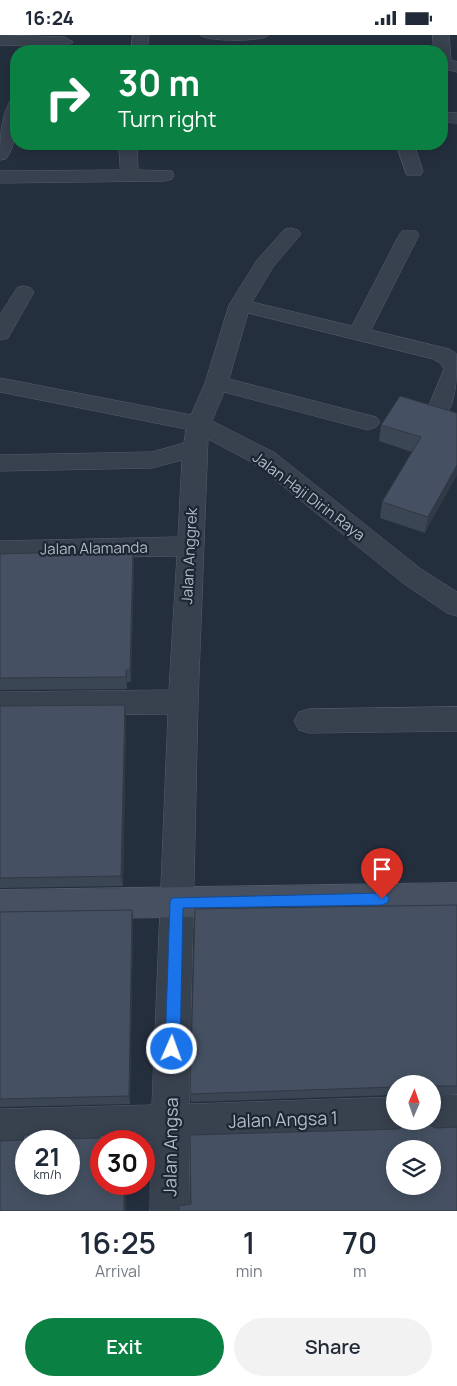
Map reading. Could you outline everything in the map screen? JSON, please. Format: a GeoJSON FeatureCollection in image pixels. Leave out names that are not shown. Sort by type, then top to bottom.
{"type":"FeatureCollection","features":[{"type":"Feature","properties":{"kind":"street"},"geometry":{"type":"LineString","coordinates":[[208,35],[229,43],[261,35]]}},
{"type":"Feature","properties":{"kind":"street"},"geometry":{"type":"LineString","coordinates":[[442,35],[457,38]]}},
{"type":"Feature","properties":{"kind":"street"},"geometry":{"type":"LineString","coordinates":[[0,41],[65,41]]}},
{"type":"Feature","properties":{"kind":"street"},"geometry":{"type":"LineString","coordinates":[[1,149],[10,123]]}},
{"type":"Feature","properties":{"kind":"street"},"geometry":{"type":"LineString","coordinates":[[128,150],[129,176]]}},
{"type":"Feature","properties":{"kind":"street"},"geometry":{"type":"LineString","coordinates":[[407,150],[414,171]]}},
{"type":"Feature","properties":{"kind":"street"},"geometry":{"type":"LineString","coordinates":[[0,177],[164,175]]}},
{"type":"Feature","properties":{"kind":"street","name":"Jalan Anggrek"},"geometry":{"type":"LineString","coordinates":[[177,902],[189,545],[197,436],[216,383],[240,305],[264,264],[291,234]]}},
{"type":"Feature","properties":{"kind":"street"},"geometry":{"type":"LineString","coordinates":[[359,333],[409,235]]}},
{"type":"Feature","properties":{"kind":"street"},"geometry":{"type":"LineString","coordinates":[[0,333],[24,292]]}},
{"type":"Feature","properties":{"kind":"street"},"geometry":{"type":"LineString","coordinates":[[240,305],[432,351],[448,358],[455,369],[440,405]]}},
{"type":"Feature","properties":{"kind":"street"},"geometry":{"type":"LineString","coordinates":[[216,383],[368,422]]}},
{"type":"Feature","properties":{"kind":"street","name":"Jalan Haji Dirin Raya"},"geometry":{"type":"LineString","coordinates":[[0,385],[197,436],[266,459],[412,576],[457,606]]}},
{"type":"Feature","properties":{"kind":"street"},"geometry":{"type":"LineString","coordinates":[[0,463],[152,460],[197,436]]}},
{"type":"Feature","properties":{"kind":"street","name":"Jalan Alamanda"},"geometry":{"type":"LineString","coordinates":[[0,550],[189,545]]}},
{"type":"Feature","properties":{"kind":"street"},"geometry":{"type":"LineString","coordinates":[[0,705],[183,702]]}},
{"type":"Feature","properties":{"kind":"street"},"geometry":{"type":"LineString","coordinates":[[310,721],[457,719]]}},
{"type":"Feature","properties":{"kind":"street"},"geometry":{"type":"LineString","coordinates":[[0,905],[457,898]]}},
{"type":"Feature","properties":{"kind":"street","name":"Jalan Angsa"},"geometry":{"type":"LineString","coordinates":[[170,1211],[170,1123],[177,902]]}},
{"type":"Feature","properties":{"kind":"street"},"geometry":{"type":"LineString","coordinates":[[441,1115],[457,1114]]}},
{"type":"Feature","properties":{"kind":"street","name":"Jalan Angsa 1"},"geometry":{"type":"LineString","coordinates":[[0,1128],[386,1116]]}},
{"type":"Feature","properties":{"kind":"building"},"geometry":{"type":"Polygon","coordinates":[[[400,396],[457,413],[457,465],[428,517],[382,502],[421,437],[381,425],[400,396]]]}},
{"type":"Feature","properties":{"kind":"building"},"geometry":{"type":"Polygon","coordinates":[[[133,550],[130,670],[126,670],[126,677],[0,678],[0,554],[133,550]]]}},
{"type":"Feature","properties":{"kind":"building"},"geometry":{"type":"Polygon","coordinates":[[[125,705],[121,876],[0,878],[0,706],[125,705]]]}},
{"type":"Feature","properties":{"kind":"building"},"geometry":{"type":"Polygon","coordinates":[[[457,905],[457,1086],[441,1086],[441,1075],[386,1075],[386,1087],[190,1094],[195,909],[457,905]]]}},
{"type":"Feature","properties":{"kind":"building"},"geometry":{"type":"Polygon","coordinates":[[[132,910],[129,1096],[0,1099],[0,912],[132,910]]]}},
{"type":"Feature","properties":{"kind":"building"},"geometry":{"type":"Polygon","coordinates":[[[457,1127],[457,1211],[179,1211],[179,1206],[191,1204],[190,1135],[386,1129],[441,1130],[441,1128],[457,1127]]]}},
{"type":"Feature","properties":{"kind":"building"},"geometry":{"type":"Polygon","coordinates":[[[90,1138],[90,1195],[124,1195],[124,1211],[0,1211],[0,1141],[15,1140],[15,1195],[80,1195],[80,1139],[90,1138]]]}},
{"type":"Feature","properties":{"kind":"route"},"geometry":{"type":"LineString","coordinates":[[172,1049],[177,902],[382,899]]}}]}
